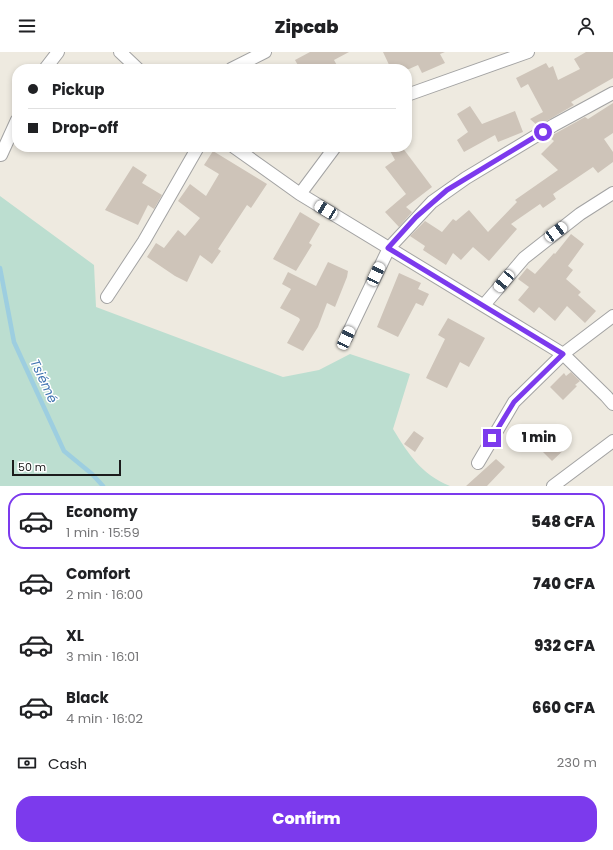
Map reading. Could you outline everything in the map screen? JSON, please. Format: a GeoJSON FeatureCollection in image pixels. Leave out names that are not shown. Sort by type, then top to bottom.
{"type":"FeatureCollection","features":[{"type":"Feature","properties":{"kind":"street"},"geometry":{"type":"LineString","coordinates":[[49,64],[58,52]]}},
{"type":"Feature","properties":{"kind":"street"},"geometry":{"type":"LineString","coordinates":[[120,52],[133,64]]}},
{"type":"Feature","properties":{"kind":"street"},"geometry":{"type":"LineString","coordinates":[[241,64],[265,52]]}},
{"type":"Feature","properties":{"kind":"street"},"geometry":{"type":"LineString","coordinates":[[412,93],[528,52]]}},
{"type":"Feature","properties":{"kind":"street"},"geometry":{"type":"LineString","coordinates":[[346,338],[388,248],[416,217],[447,190],[554,125],[613,93]]}},
{"type":"Feature","properties":{"kind":"street"},"geometry":{"type":"LineString","coordinates":[[1,155],[12,131]]}},
{"type":"Feature","properties":{"kind":"street"},"geometry":{"type":"LineString","coordinates":[[107,297],[144,241],[195,152]]}},
{"type":"Feature","properties":{"kind":"street"},"geometry":{"type":"LineString","coordinates":[[241,152],[300,194],[563,354],[613,404]]}},
{"type":"Feature","properties":{"kind":"street"},"geometry":{"type":"LineString","coordinates":[[300,194],[331,152]]}},
{"type":"Feature","properties":{"kind":"street"},"geometry":{"type":"LineString","coordinates":[[484,305],[524,258],[574,218],[613,193]]}},
{"type":"Feature","properties":{"kind":"street"},"geometry":{"type":"LineString","coordinates":[[478,463],[514,402],[563,354],[613,316]]}},
{"type":"Feature","properties":{"kind":"street"},"geometry":{"type":"LineString","coordinates":[[553,486],[613,441]]}},
{"type":"Feature","properties":{"kind":"green space"},"geometry":{"type":"Polygon","coordinates":[[[0,196],[94,265],[96,307],[283,377],[319,370],[350,354],[410,374],[393,429],[410,455],[423,470],[450,486],[0,486],[0,196]]]}},
{"type":"Feature","properties":{"kind":"building"},"geometry":{"type":"Polygon","coordinates":[[[310,52],[349,52],[334,60],[336,64],[297,64],[295,60],[310,52]]]}},
{"type":"Feature","properties":{"kind":"building"},"geometry":{"type":"Polygon","coordinates":[[[383,52],[445,52],[440,54],[445,63],[422,73],[418,65],[412,68],[412,64],[389,64],[383,52]]]}},
{"type":"Feature","properties":{"kind":"building"},"geometry":{"type":"Polygon","coordinates":[[[586,52],[613,52],[613,78],[571,102],[574,105],[538,126],[530,119],[543,112],[528,84],[521,88],[516,78],[546,63],[549,68],[553,66],[558,80],[580,69],[574,59],[586,52]]]}},
{"type":"Feature","properties":{"kind":"building"},"geometry":{"type":"Polygon","coordinates":[[[613,103],[613,133],[604,139],[613,152],[613,162],[598,173],[593,167],[553,194],[556,199],[543,208],[540,204],[511,224],[517,229],[489,261],[473,247],[461,260],[453,253],[446,265],[423,250],[425,246],[410,236],[425,221],[442,232],[453,219],[456,221],[469,210],[488,232],[517,202],[515,200],[558,170],[541,154],[554,141],[549,137],[585,117],[588,119],[613,103]]]}},
{"type":"Feature","properties":{"kind":"building"},"geometry":{"type":"Polygon","coordinates":[[[470,106],[482,124],[515,111],[523,132],[498,142],[495,135],[464,152],[457,140],[468,132],[457,114],[470,106]]]}},
{"type":"Feature","properties":{"kind":"building"},"geometry":{"type":"Polygon","coordinates":[[[212,152],[215,152],[267,184],[251,208],[247,205],[218,249],[221,251],[212,264],[200,255],[187,282],[175,276],[147,257],[156,243],[164,248],[178,230],[185,236],[200,218],[178,201],[190,184],[206,196],[219,174],[204,165],[212,152]]]}},
{"type":"Feature","properties":{"kind":"building"},"geometry":{"type":"Polygon","coordinates":[[[391,152],[406,152],[432,187],[406,207],[412,212],[399,227],[385,212],[406,194],[385,167],[395,160],[391,152]]]}},
{"type":"Feature","properties":{"kind":"building"},"geometry":{"type":"Polygon","coordinates":[[[133,166],[147,175],[142,183],[162,195],[154,209],[148,205],[138,225],[105,210],[133,166]]]}},
{"type":"Feature","properties":{"kind":"building"},"geometry":{"type":"Polygon","coordinates":[[[300,212],[320,224],[309,243],[312,245],[296,271],[273,259],[300,212]]]}},
{"type":"Feature","properties":{"kind":"building"},"geometry":{"type":"Polygon","coordinates":[[[571,234],[584,244],[568,266],[573,270],[566,279],[581,292],[578,295],[596,311],[585,323],[567,306],[555,321],[539,307],[534,313],[518,300],[529,287],[518,279],[527,268],[535,274],[554,253],[555,254],[571,234]]]}},
{"type":"Feature","properties":{"kind":"building"},"geometry":{"type":"Polygon","coordinates":[[[328,262],[348,271],[347,277],[335,307],[327,303],[318,327],[303,351],[287,343],[300,320],[299,318],[280,308],[291,289],[282,284],[288,272],[316,286],[328,262]]]}},
{"type":"Feature","properties":{"kind":"building"},"geometry":{"type":"Polygon","coordinates":[[[399,273],[421,283],[418,289],[429,294],[423,306],[416,303],[398,337],[377,327],[399,273]]]}},
{"type":"Feature","properties":{"kind":"building"},"geometry":{"type":"Polygon","coordinates":[[[448,318],[485,338],[469,367],[460,362],[447,388],[426,378],[445,339],[438,335],[448,318]]]}},
{"type":"Feature","properties":{"kind":"building"},"geometry":{"type":"Polygon","coordinates":[[[571,372],[580,381],[563,400],[550,387],[564,373],[566,376],[571,372]]]}},
{"type":"Feature","properties":{"kind":"building"},"geometry":{"type":"Polygon","coordinates":[[[545,425],[567,447],[552,461],[531,440],[545,425]]]}},
{"type":"Feature","properties":{"kind":"building"},"geometry":{"type":"Polygon","coordinates":[[[414,431],[424,438],[415,452],[404,444],[414,431]]]}},
{"type":"Feature","properties":{"kind":"building"},"geometry":{"type":"Polygon","coordinates":[[[496,459],[505,467],[487,486],[466,486],[496,459]]]}},
{"type":"Feature","properties":{"kind":"waterway","name":"Tsiémé"},"geometry":{"type":"LineString","coordinates":[[0,268],[14,342],[64,451],[92,474],[103,486]]}},
{"type":"Feature","properties":{"kind":"route"},"geometry":{"type":"LineString","coordinates":[[492,438],[514,402],[563,354],[388,248],[416,217],[447,190],[543,132]]}}]}
